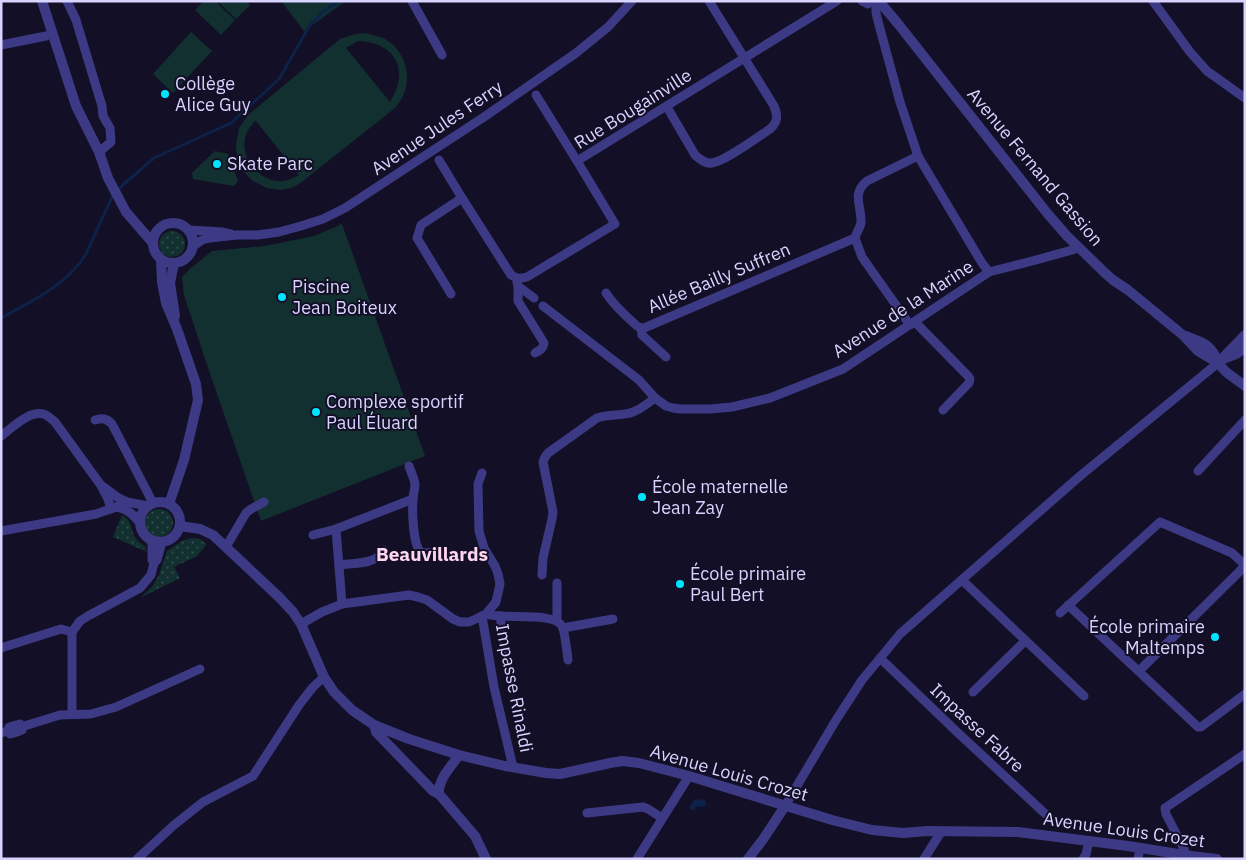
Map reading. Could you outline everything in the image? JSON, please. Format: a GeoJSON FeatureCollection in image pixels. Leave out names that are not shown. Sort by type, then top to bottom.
{"type":"FeatureCollection","features":[{"type":"Feature","properties":{"kind":"street"},"geometry":{"type":"LineString","coordinates":[[35,1],[74,115],[126,212],[152,242]]}},
{"type":"Feature","properties":{"kind":"street"},"geometry":{"type":"LineString","coordinates":[[42,1],[76,106],[99,152],[110,182]]}},
{"type":"Feature","properties":{"kind":"street"},"geometry":{"type":"LineString","coordinates":[[66,1],[76,20],[102,106],[103,116],[110,128],[112,142],[99,152]]}},
{"type":"Feature","properties":{"kind":"street"},"geometry":{"type":"LineString","coordinates":[[412,1],[442,55]]}},
{"type":"Feature","properties":{"kind":"street","name":"Avenue Jules Ferry"},"geometry":{"type":"LineString","coordinates":[[192,247],[202,240],[279,232],[323,218],[345,208],[576,53],[608,27],[632,1]]}},
{"type":"Feature","properties":{"kind":"street"},"geometry":{"type":"LineString","coordinates":[[667,107],[695,155],[705,162],[712,163],[722,160],[770,130],[777,120],[774,106],[709,1]]}},
{"type":"Feature","properties":{"kind":"street","name":"Rue Bougainville"},"geometry":{"type":"LineString","coordinates":[[517,282],[614,224],[577,161],[837,1]]}},
{"type":"Feature","properties":{"kind":"street"},"geometry":{"type":"LineString","coordinates":[[862,1],[868,4],[872,1]]}},
{"type":"Feature","properties":{"kind":"street"},"geometry":{"type":"LineString","coordinates":[[878,1],[876,13],[900,102],[918,156],[989,272]]}},
{"type":"Feature","properties":{"kind":"street","name":"Avenue Fernand Gassion"},"geometry":{"type":"LineString","coordinates":[[878,1],[904,31],[1047,212],[1079,248],[1113,280],[1184,336],[1198,351],[1220,361],[1226,372],[1245,386]]}},
{"type":"Feature","properties":{"kind":"street"},"geometry":{"type":"LineString","coordinates":[[1153,1],[1190,52],[1207,71],[1245,98]]}},
{"type":"Feature","properties":{"kind":"street"},"geometry":{"type":"LineString","coordinates":[[1,45],[46,36]]}},
{"type":"Feature","properties":{"kind":"street"},"geometry":{"type":"LineString","coordinates":[[536,95],[577,161]]}},
{"type":"Feature","properties":{"kind":"street"},"geometry":{"type":"LineString","coordinates":[[918,156],[862,185],[858,192],[860,226],[855,238],[862,257],[912,324],[970,379],[969,383],[943,410]]}},
{"type":"Feature","properties":{"kind":"street"},"geometry":{"type":"LineString","coordinates":[[439,160],[507,270],[534,298]]}},
{"type":"Feature","properties":{"kind":"street"},"geometry":{"type":"LineString","coordinates":[[451,294],[417,238],[421,225],[462,198]]}},
{"type":"Feature","properties":{"kind":"street"},"geometry":{"type":"LineString","coordinates":[[179,224],[188,230],[192,238],[192,247],[188,257],[174,264],[161,260],[154,252],[152,242],[154,235],[162,225],[179,224]]}},
{"type":"Feature","properties":{"kind":"street"},"geometry":{"type":"LineString","coordinates":[[138,226],[158,229]]}},
{"type":"Feature","properties":{"kind":"street","name":"Avenue Jules Ferry"},"geometry":{"type":"LineString","coordinates":[[188,230],[223,232],[236,235]]}},
{"type":"Feature","properties":{"kind":"street","name":"Allée Bailly Suffren"},"geometry":{"type":"LineString","coordinates":[[606,293],[617,308],[641,328],[644,328],[855,238]]}},
{"type":"Feature","properties":{"kind":"street","name":"Avenue de la Marine"},"geometry":{"type":"LineString","coordinates":[[543,306],[639,380],[655,398],[666,406],[680,410],[710,410],[770,398],[843,369],[989,272],[1079,248]]}},
{"type":"Feature","properties":{"kind":"street"},"geometry":{"type":"LineString","coordinates":[[161,260],[163,293],[196,384],[198,400],[184,460],[169,504]]}},
{"type":"Feature","properties":{"kind":"street"},"geometry":{"type":"LineString","coordinates":[[174,264],[170,283],[177,329]]}},
{"type":"Feature","properties":{"kind":"street"},"geometry":{"type":"LineString","coordinates":[[517,282],[518,301],[544,343],[544,347],[535,353]]}},
{"type":"Feature","properties":{"kind":"street"},"geometry":{"type":"LineString","coordinates":[[641,328],[642,335],[666,357]]}},
{"type":"Feature","properties":{"kind":"street"},"geometry":{"type":"LineString","coordinates":[[748,859],[785,806],[862,680],[900,634],[1080,476],[1220,361],[1245,335]]}},
{"type":"Feature","properties":{"kind":"street"},"geometry":{"type":"LineString","coordinates":[[1220,361],[1245,348]]}},
{"type":"Feature","properties":{"kind":"street"},"geometry":{"type":"LineString","coordinates":[[542,575],[543,558],[553,512],[543,462],[545,457],[597,418],[629,414],[655,398]]}},
{"type":"Feature","properties":{"kind":"street"},"geometry":{"type":"LineString","coordinates":[[1,436],[22,420],[33,415],[46,415],[56,422],[100,484],[114,508],[127,510],[140,522]]}},
{"type":"Feature","properties":{"kind":"street"},"geometry":{"type":"LineString","coordinates":[[95,420],[103,418],[112,424],[150,505]]}},
{"type":"Feature","properties":{"kind":"street"},"geometry":{"type":"LineString","coordinates":[[1198,471],[1245,420]]}},
{"type":"Feature","properties":{"kind":"street"},"geometry":{"type":"LineString","coordinates":[[409,466],[415,488],[413,499],[414,530],[419,552],[443,552]]}},
{"type":"Feature","properties":{"kind":"street"},"geometry":{"type":"LineString","coordinates":[[301,624],[322,612],[342,604],[410,595],[427,600],[460,622],[469,622],[484,615],[496,602],[500,584],[495,566],[484,548],[479,531],[478,484],[482,473]]}},
{"type":"Feature","properties":{"kind":"street"},"geometry":{"type":"LineString","coordinates":[[100,484],[127,502],[150,505]]}},
{"type":"Feature","properties":{"kind":"street"},"geometry":{"type":"LineString","coordinates":[[312,534],[336,529],[413,499]]}},
{"type":"Feature","properties":{"kind":"street"},"geometry":{"type":"LineString","coordinates":[[1,531],[96,514],[127,502]]}},
{"type":"Feature","properties":{"kind":"street"},"geometry":{"type":"LineString","coordinates":[[158,502],[169,504],[178,513],[180,526],[174,537],[168,541],[157,542],[143,533],[140,516],[143,510],[150,505],[158,502]]}},
{"type":"Feature","properties":{"kind":"street"},"geometry":{"type":"LineString","coordinates":[[226,547],[246,513],[264,502]]}},
{"type":"Feature","properties":{"kind":"street"},"geometry":{"type":"LineString","coordinates":[[1060,613],[1160,522],[1232,553],[1245,565],[1139,671]]}},
{"type":"Feature","properties":{"kind":"street","name":"Avenue Louis Crozet"},"geometry":{"type":"LineString","coordinates":[[180,526],[207,531],[213,535],[280,598],[301,624],[324,677],[334,692],[352,710],[374,725],[459,755],[513,767],[560,774],[610,763],[639,763],[872,830],[903,833],[927,831],[1018,832],[1140,848],[1189,857],[1217,859]]}},
{"type":"Feature","properties":{"kind":"street"},"geometry":{"type":"LineString","coordinates":[[336,529],[342,604]]}},
{"type":"Feature","properties":{"kind":"street"},"geometry":{"type":"LineString","coordinates":[[72,714],[72,632],[80,621],[140,588],[151,575],[154,563],[152,560],[157,542]]}},
{"type":"Feature","properties":{"kind":"street"},"geometry":{"type":"LineString","coordinates":[[338,565],[372,561],[381,555],[384,550]]}},
{"type":"Feature","properties":{"kind":"street"},"geometry":{"type":"LineString","coordinates":[[962,580],[1084,696]]}},
{"type":"Feature","properties":{"kind":"street"},"geometry":{"type":"LineString","coordinates":[[556,583],[560,624],[568,660]]}},
{"type":"Feature","properties":{"kind":"street"},"geometry":{"type":"LineString","coordinates":[[1068,605],[1198,727],[1202,727],[1245,694]]}},
{"type":"Feature","properties":{"kind":"street"},"geometry":{"type":"LineString","coordinates":[[484,615],[546,618],[560,624],[612,619]]}},
{"type":"Feature","properties":{"kind":"street","name":"Impasse Rinaldi"},"geometry":{"type":"LineString","coordinates":[[484,615],[494,687],[513,767]]}},
{"type":"Feature","properties":{"kind":"street"},"geometry":{"type":"LineString","coordinates":[[500,616],[508,668]]}},
{"type":"Feature","properties":{"kind":"street"},"geometry":{"type":"LineString","coordinates":[[1,648],[61,629],[72,632]]}},
{"type":"Feature","properties":{"kind":"street"},"geometry":{"type":"LineString","coordinates":[[973,692],[1025,641]]}},
{"type":"Feature","properties":{"kind":"street","name":"Impasse Fabre"},"geometry":{"type":"LineString","coordinates":[[880,658],[1053,821]]}},
{"type":"Feature","properties":{"kind":"street"},"geometry":{"type":"LineString","coordinates":[[5,732],[9,727],[17,724],[20,724],[21,727],[60,715],[91,714],[116,707],[200,669]]}},
{"type":"Feature","properties":{"kind":"street"},"geometry":{"type":"LineString","coordinates":[[137,859],[174,825],[204,802],[253,776],[298,705],[324,677]]}},
{"type":"Feature","properties":{"kind":"street"},"geometry":{"type":"LineString","coordinates":[[374,725],[376,732],[433,791],[439,794],[475,836],[486,859]]}},
{"type":"Feature","properties":{"kind":"street"},"geometry":{"type":"LineString","coordinates":[[1189,857],[1166,814],[1165,808],[1245,754]]}},
{"type":"Feature","properties":{"kind":"street"},"geometry":{"type":"LineString","coordinates":[[439,794],[438,788],[443,778],[459,755]]}},
{"type":"Feature","properties":{"kind":"street"},"geometry":{"type":"LineString","coordinates":[[637,859],[689,776]]}},
{"type":"Feature","properties":{"kind":"street"},"geometry":{"type":"LineString","coordinates":[[588,813],[643,807],[662,818]]}},
{"type":"Feature","properties":{"kind":"street"},"geometry":{"type":"LineString","coordinates":[[924,859],[941,832]]}},
{"type":"Feature","properties":{"kind":"street"},"geometry":{"type":"LineString","coordinates":[[1083,859],[1089,841]]}},
{"type":"Feature","properties":{"kind":"street"},"geometry":{"type":"LineString","coordinates":[[1138,859],[1140,848]]}},
{"type":"Feature","properties":{"kind":"green space"},"geometry":{"type":"Polygon","coordinates":[[[204,1],[215,1],[235,20],[221,35],[195,10],[204,1]]]}},
{"type":"Feature","properties":{"kind":"green space"},"geometry":{"type":"Polygon","coordinates":[[[217,1],[246,1],[250,5],[236,19],[217,1]]]}},
{"type":"Feature","properties":{"kind":"green space"},"geometry":{"type":"Polygon","coordinates":[[[281,1],[346,1],[304,31],[281,1]]]}},
{"type":"Feature","properties":{"kind":"green space"},"geometry":{"type":"Polygon","coordinates":[[[191,32],[212,51],[173,93],[153,74],[191,32]]]}},
{"type":"Feature","properties":{"kind":"green space"},"geometry":{"type":"Polygon","coordinates":[[[365,33],[383,38],[398,50],[407,73],[405,90],[400,101],[395,108],[294,187],[282,190],[267,188],[253,181],[241,169],[237,157],[236,145],[239,128],[249,114],[340,39],[365,33]],[[358,41],[346,48],[390,102],[399,77],[396,60],[385,48],[368,42],[358,41]],[[256,121],[248,130],[245,139],[247,157],[252,166],[258,173],[275,181],[284,181],[299,175],[256,121]]]}},
{"type":"Feature","properties":{"kind":"green space","name":"Skate Parc"},"geometry":{"type":"Polygon","coordinates":[[[215,151],[228,154],[238,181],[234,186],[193,179],[192,173],[215,151]]]}},
{"type":"Feature","properties":{"kind":"green space","name":"Complexe sportif Paul Éluard"},"geometry":{"type":"Polygon","coordinates":[[[342,224],[425,456],[261,521],[184,295],[182,277],[212,251],[265,246],[314,236],[342,224]]]}},
{"type":"Feature","properties":{"kind":"green space"},"geometry":{"type":"Polygon","coordinates":[[[172,231],[181,235],[185,244],[181,253],[172,257],[163,253],[159,244],[163,235],[172,231]]]}},
{"type":"Feature","properties":{"kind":"green space"},"geometry":{"type":"Polygon","coordinates":[[[159,509],[169,513],[173,523],[169,533],[159,537],[149,533],[145,523],[149,513],[159,509]]]}},
{"type":"Feature","properties":{"kind":"green space"},"geometry":{"type":"Polygon","coordinates":[[[122,515],[129,522],[135,537],[145,546],[147,552],[113,537],[122,515]]]}},
{"type":"Feature","properties":{"kind":"green space"},"geometry":{"type":"Polygon","coordinates":[[[191,538],[200,539],[207,544],[197,556],[174,567],[180,578],[140,598],[152,587],[159,575],[167,551],[182,541],[191,538]]]}},
{"type":"Feature","properties":{"kind":"water"},"geometry":{"type":"Polygon","coordinates":[[[705,799],[706,806],[696,807],[694,811],[689,808],[694,800],[705,799]]]}},
{"type":"Feature","properties":{"kind":"waterway"},"geometry":{"type":"LineString","coordinates":[[1,318],[48,291],[69,275],[86,254],[112,197],[154,158],[231,123],[279,79],[310,25],[325,10],[340,1]]}},
{"type":"Feature","properties":{"kind":"place","name":"Collège Alice Guy"},"geometry":{"type":"Point","coordinates":[165,94]}},
{"type":"Feature","properties":{"kind":"place","name":"Skate Parc"},"geometry":{"type":"Point","coordinates":[217,164]}},
{"type":"Feature","properties":{"kind":"place","name":"Piscine Jean Boiteux"},"geometry":{"type":"Point","coordinates":[282,297]}},
{"type":"Feature","properties":{"kind":"place","name":"Complexe sportif Paul Éluard"},"geometry":{"type":"Point","coordinates":[316,412]}},
{"type":"Feature","properties":{"kind":"place","name":"École maternelle Jean Zay"},"geometry":{"type":"Point","coordinates":[642,497]}},
{"type":"Feature","properties":{"kind":"place","name":"École primaire Paul Bert"},"geometry":{"type":"Point","coordinates":[680,584]}},
{"type":"Feature","properties":{"kind":"place","name":"École primaire Maltemps"},"geometry":{"type":"Point","coordinates":[1215,637]}},
{"type":"Feature","properties":{"kind":"district","name":"Beauvillards"},"geometry":{"type":"Point","coordinates":[432,554]}}]}
